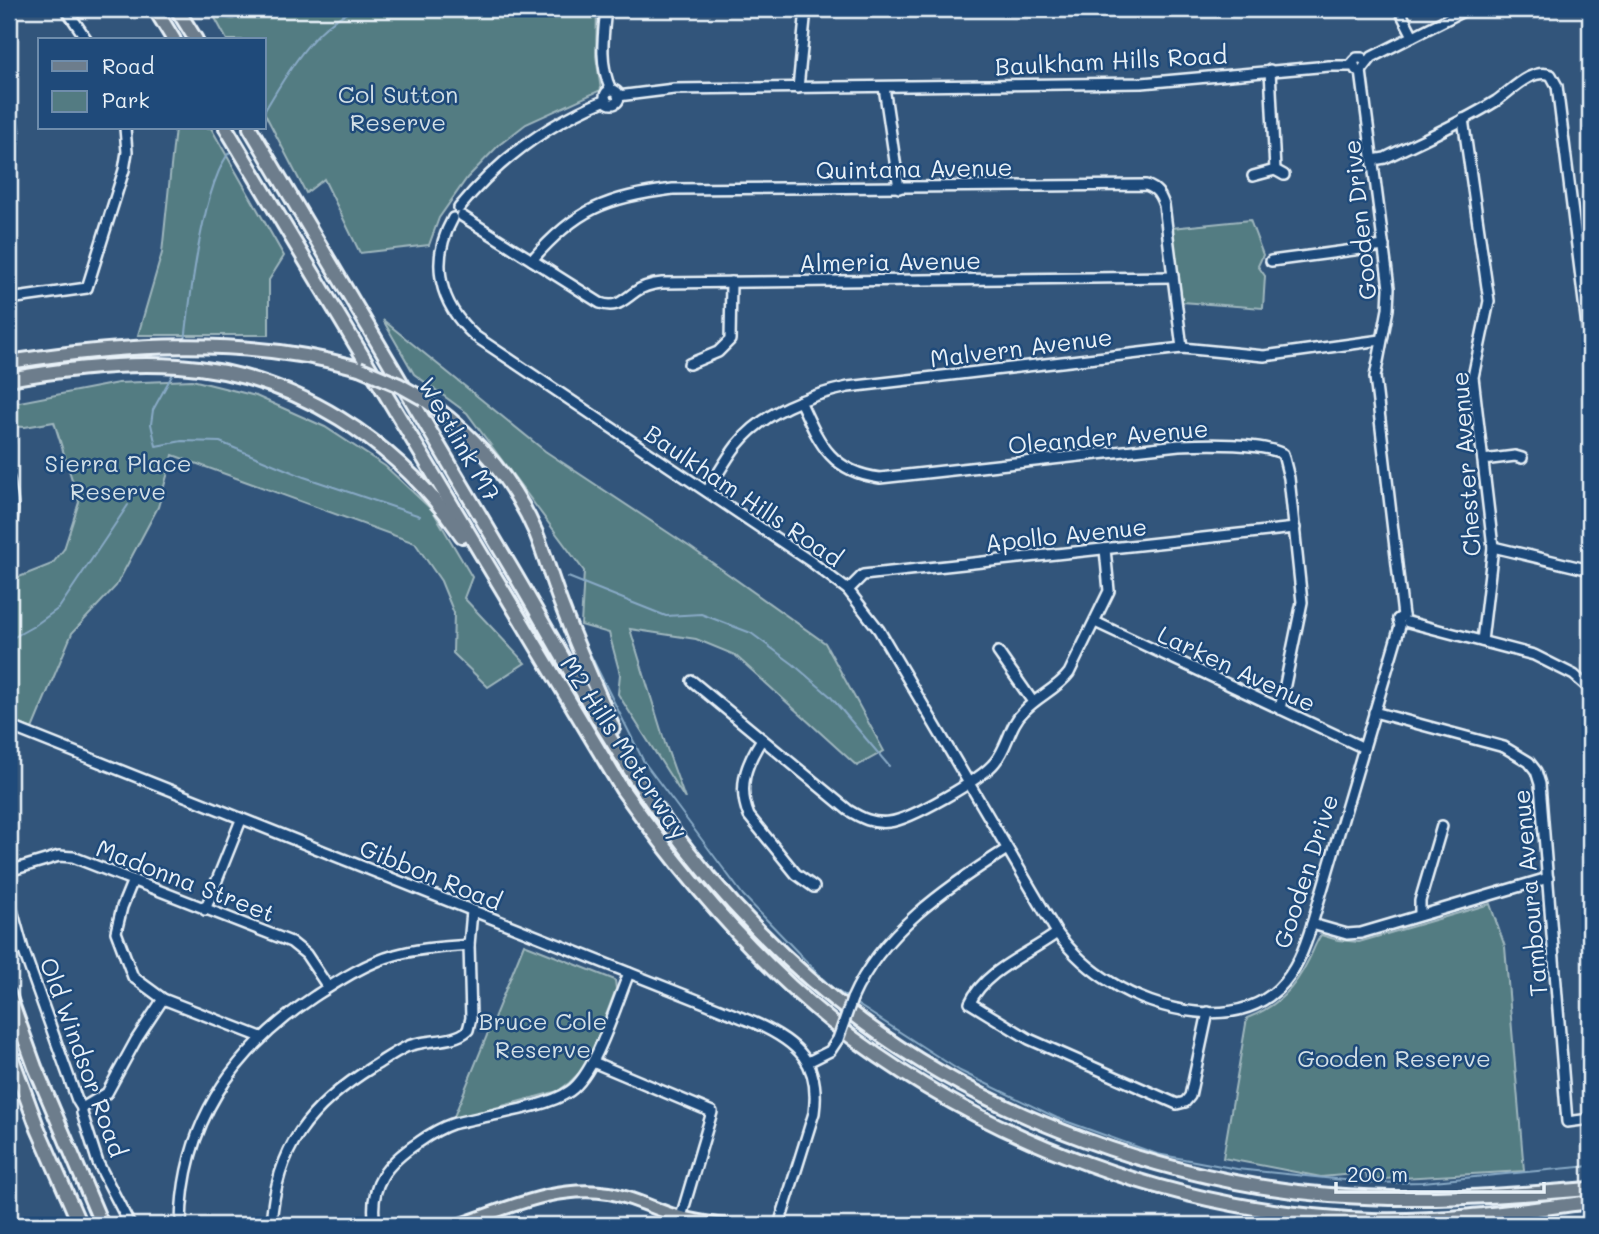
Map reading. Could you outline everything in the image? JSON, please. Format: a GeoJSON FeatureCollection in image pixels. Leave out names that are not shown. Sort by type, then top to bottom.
{"type":"FeatureCollection","features":[{"type":"Feature","properties":{"kind":"highway"},"geometry":{"type":"LineString","coordinates":[[155,9],[173,38]]}},
{"type":"Feature","properties":{"kind":"highway"},"geometry":{"type":"LineString","coordinates":[[177,9],[195,38]]}},
{"type":"Feature","properties":{"kind":"highway","name":"Westlink M7"},"geometry":{"type":"LineString","coordinates":[[227,130],[488,565]]}},
{"type":"Feature","properties":{"kind":"highway","name":"Westlink M7"},"geometry":{"type":"LineString","coordinates":[[251,130],[633,773]]}},
{"type":"Feature","properties":{"kind":"highway"},"geometry":{"type":"LineString","coordinates":[[9,362],[148,347],[219,347],[300,354],[359,368],[424,399],[482,449],[503,475],[525,511],[536,533],[582,656],[633,773]]}},
{"type":"Feature","properties":{"kind":"highway"},"geometry":{"type":"LineString","coordinates":[[9,379],[143,365],[213,370],[249,378],[306,400],[374,440],[418,481],[451,520],[470,549],[488,565]]}},
{"type":"Feature","properties":{"kind":"highway","name":"M2 Hills Motorway"},"geometry":{"type":"LineString","coordinates":[[488,565],[622,789],[672,858],[714,908],[765,960],[831,1020],[911,1077],[978,1116],[1059,1154],[1102,1170],[1185,1193],[1265,1209],[1334,1217],[1410,1220],[1590,1202]]}},
{"type":"Feature","properties":{"kind":"highway","name":"M2 Hills Motorway"},"geometry":{"type":"LineString","coordinates":[[633,773],[705,872],[764,936],[829,996],[904,1050],[958,1081],[1028,1115],[1146,1159],[1251,1184],[1307,1192],[1409,1198],[1590,1189]]}},
{"type":"Feature","properties":{"kind":"highway","name":"Old Windsor Road"},"geometry":{"type":"LineString","coordinates":[[9,995],[35,1067],[102,1225]]}},
{"type":"Feature","properties":{"kind":"highway"},"geometry":{"type":"LineString","coordinates":[[9,1050],[38,1129],[80,1225]]}},
{"type":"Feature","properties":{"kind":"main road"},"geometry":{"type":"LineString","coordinates":[[457,1225],[534,1199],[572,1191],[622,1196],[681,1217],[724,1225]]}},
{"type":"Feature","properties":{"kind":"street"},"geometry":{"type":"LineString","coordinates":[[66,9],[86,38]]}},
{"type":"Feature","properties":{"kind":"street"},"geometry":{"type":"LineString","coordinates":[[606,9],[602,53],[606,80],[615,93]]}},
{"type":"Feature","properties":{"kind":"street"},"geometry":{"type":"LineString","coordinates":[[799,88],[806,9]]}},
{"type":"Feature","properties":{"kind":"street"},"geometry":{"type":"LineString","coordinates":[[1399,9],[1413,36]]}},
{"type":"Feature","properties":{"kind":"street","name":"Baulkham Hills Road"},"geometry":{"type":"LineString","coordinates":[[1007,849],[879,630],[848,590],[810,561],[465,327],[448,302],[440,268],[443,241],[458,214],[489,174],[522,145],[562,120],[606,100],[615,103],[615,93],[674,89],[1142,83],[1269,70],[1360,66],[1371,57],[1467,9]]}},
{"type":"Feature","properties":{"kind":"street","name":"Gooden Drive"},"geometry":{"type":"LineString","coordinates":[[1007,849],[1057,933],[1086,965],[1120,988],[1164,1006],[1208,1012],[1246,1008],[1277,990],[1295,967],[1312,924],[1374,712],[1404,621],[1375,370],[1389,295],[1360,66]]}},
{"type":"Feature","properties":{"kind":"street"},"geometry":{"type":"LineString","coordinates":[[1269,70],[1275,170]]}},
{"type":"Feature","properties":{"kind":"street"},"geometry":{"type":"LineString","coordinates":[[1373,160],[1385,158],[1463,119],[1495,102],[1538,73],[1545,72],[1555,78],[1590,350]]}},
{"type":"Feature","properties":{"kind":"street"},"geometry":{"type":"LineString","coordinates":[[884,87],[899,188]]}},
{"type":"Feature","properties":{"kind":"street"},"geometry":{"type":"LineString","coordinates":[[9,104],[14,133],[9,165]]}},
{"type":"Feature","properties":{"kind":"street","name":"Chester Avenue"},"geometry":{"type":"LineString","coordinates":[[1463,119],[1489,300],[1473,377],[1493,547],[1482,641]]}},
{"type":"Feature","properties":{"kind":"street"},"geometry":{"type":"LineString","coordinates":[[9,299],[87,288],[124,170],[127,152],[125,130]]}},
{"type":"Feature","properties":{"kind":"street"},"geometry":{"type":"LineString","coordinates":[[1253,176],[1275,170],[1284,175]]}},
{"type":"Feature","properties":{"kind":"street","name":"Quintana Avenue"},"geometry":{"type":"LineString","coordinates":[[532,260],[551,238],[580,215],[614,199],[635,194],[673,190],[1137,184],[1154,188],[1161,195],[1164,205],[1182,348]]}},
{"type":"Feature","properties":{"kind":"street","name":"Almeria Avenue"},"geometry":{"type":"LineString","coordinates":[[458,214],[615,310],[638,290],[652,285],[1173,277]]}},
{"type":"Feature","properties":{"kind":"street"},"geometry":{"type":"LineString","coordinates":[[1271,261],[1384,246]]}},
{"type":"Feature","properties":{"kind":"street"},"geometry":{"type":"LineString","coordinates":[[689,364],[713,355],[730,340],[731,282]]}},
{"type":"Feature","properties":{"kind":"street","name":"Malvern Avenue"},"geometry":{"type":"LineString","coordinates":[[707,491],[738,443],[769,417],[825,392],[848,387],[1182,348],[1264,356],[1381,340]]}},
{"type":"Feature","properties":{"kind":"street","name":"Oleander Avenue"},"geometry":{"type":"LineString","coordinates":[[800,401],[818,440],[838,464],[857,474],[880,478],[1179,445],[1210,444],[1278,451],[1283,454],[1287,464],[1302,602],[1280,709]]}},
{"type":"Feature","properties":{"kind":"street"},"geometry":{"type":"LineString","coordinates":[[1483,460],[1515,456],[1522,458]]}},
{"type":"Feature","properties":{"kind":"street"},"geometry":{"type":"LineString","coordinates":[[9,480],[14,508],[9,531]]}},
{"type":"Feature","properties":{"kind":"street","name":"Apollo Avenue"},"geometry":{"type":"LineString","coordinates":[[848,590],[863,575],[1295,528]]}},
{"type":"Feature","properties":{"kind":"street"},"geometry":{"type":"LineString","coordinates":[[1493,547],[1590,570]]}},
{"type":"Feature","properties":{"kind":"street"},"geometry":{"type":"LineString","coordinates":[[692,681],[848,810],[872,821],[899,821],[985,772],[998,759],[1014,723],[1033,702],[1051,691],[1069,673],[1109,591],[1105,549]]}},
{"type":"Feature","properties":{"kind":"street"},"geometry":{"type":"LineString","coordinates":[[1404,621],[1542,658],[1574,675],[1590,689]]}},
{"type":"Feature","properties":{"kind":"street","name":"Larken Avenue"},"geometry":{"type":"LineString","coordinates":[[1095,622],[1364,748]]}},
{"type":"Feature","properties":{"kind":"street"},"geometry":{"type":"LineString","coordinates":[[998,652],[1033,702]]}},
{"type":"Feature","properties":{"kind":"street","name":"Tamboura Avenue"},"geometry":{"type":"LineString","coordinates":[[1374,712],[1504,747],[1529,762],[1536,771],[1540,784],[1567,1122],[1590,1119]]}},
{"type":"Feature","properties":{"kind":"street","name":"Gibbon Road"},"geometry":{"type":"LineString","coordinates":[[9,728],[768,1029],[795,1046],[808,1062]]}},
{"type":"Feature","properties":{"kind":"street"},"geometry":{"type":"LineString","coordinates":[[762,739],[744,775],[744,806],[749,816],[796,874],[814,887]]}},
{"type":"Feature","properties":{"kind":"street"},"geometry":{"type":"LineString","coordinates":[[205,910],[241,820]]}},
{"type":"Feature","properties":{"kind":"street"},"geometry":{"type":"LineString","coordinates":[[1420,915],[1420,901],[1442,826]]}},
{"type":"Feature","properties":{"kind":"street"},"geometry":{"type":"LineString","coordinates":[[779,1225],[814,1113],[816,1089],[808,1062],[830,1051],[838,1039],[852,999],[867,969],[890,941],[952,887],[1007,849]]}},
{"type":"Feature","properties":{"kind":"street","name":"Madonna Street"},"geometry":{"type":"LineString","coordinates":[[9,871],[66,855],[291,942],[306,954],[328,987]]}},
{"type":"Feature","properties":{"kind":"street"},"geometry":{"type":"LineString","coordinates":[[1312,924],[1354,934],[1548,878]]}},
{"type":"Feature","properties":{"kind":"street"},"geometry":{"type":"LineString","coordinates":[[133,880],[116,932],[134,977],[163,999],[261,1037]]}},
{"type":"Feature","properties":{"kind":"street","name":"Old Windsor Road"},"geometry":{"type":"LineString","coordinates":[[9,899],[49,1023],[82,1108],[98,1163],[130,1225]]}},
{"type":"Feature","properties":{"kind":"street"},"geometry":{"type":"LineString","coordinates":[[271,1225],[281,1167],[300,1130],[329,1098],[343,1085],[406,1047],[458,1036],[468,1030],[471,1018],[469,945],[472,911]]}},
{"type":"Feature","properties":{"kind":"street"},"geometry":{"type":"LineString","coordinates":[[1057,933],[1013,961],[976,990],[970,1003],[1029,1039],[1177,1104],[1185,1102],[1190,1096],[1208,1012]]}},
{"type":"Feature","properties":{"kind":"street"},"geometry":{"type":"LineString","coordinates":[[181,1225],[184,1186],[200,1126],[226,1079],[261,1037],[295,1009],[328,987],[375,961],[397,954],[469,945]]}},
{"type":"Feature","properties":{"kind":"street"},"geometry":{"type":"LineString","coordinates":[[375,1225],[374,1203],[378,1185],[392,1162],[411,1147],[448,1125],[557,1098],[578,1084],[593,1062],[629,973]]}},
{"type":"Feature","properties":{"kind":"street"},"geometry":{"type":"LineString","coordinates":[[82,1108],[107,1093],[136,1040],[163,999]]}},
{"type":"Feature","properties":{"kind":"street"},"geometry":{"type":"LineString","coordinates":[[593,1062],[712,1112],[681,1217]]}},
{"type":"Feature","properties":{"kind":"green space","name":"Col Sutton Reserve"},"geometry":{"type":"Polygon","coordinates":[[[252,9],[597,9],[596,56],[601,90],[526,124],[499,145],[467,178],[439,218],[429,245],[360,253],[324,179],[306,193],[266,116],[266,38],[226,38],[214,16],[233,19],[252,9]]]}},
{"type":"Feature","properties":{"kind":"green space"},"geometry":{"type":"Polygon","coordinates":[[[175,130],[212,130],[284,256],[269,280],[269,335],[138,335],[162,253],[175,130]]]}},
{"type":"Feature","properties":{"kind":"green space"},"geometry":{"type":"Polygon","coordinates":[[[1250,220],[1263,255],[1258,266],[1265,276],[1263,308],[1182,302],[1172,228],[1250,220]]]}},
{"type":"Feature","properties":{"kind":"green space"},"geometry":{"type":"Polygon","coordinates":[[[383,320],[545,451],[690,547],[825,643],[884,751],[857,766],[735,655],[696,639],[630,629],[685,799],[618,694],[620,674],[609,633],[581,625],[584,571],[467,413],[414,374],[383,320]]]}},
{"type":"Feature","properties":{"kind":"green space","name":"Sierra Place Reserve"},"geometry":{"type":"Polygon","coordinates":[[[192,380],[256,396],[325,427],[385,466],[433,511],[472,577],[464,598],[525,663],[488,687],[453,653],[454,613],[441,581],[415,543],[173,455],[158,507],[116,586],[72,633],[32,729],[9,719],[9,581],[52,564],[64,549],[79,502],[54,422],[25,427],[9,426],[9,404],[118,383],[192,380]]]}},
{"type":"Feature","properties":{"kind":"green space","name":"Gooden Reserve"},"geometry":{"type":"Polygon","coordinates":[[[1490,904],[1505,947],[1524,1171],[1367,1180],[1366,1173],[1321,1177],[1223,1158],[1247,1018],[1276,1002],[1291,988],[1321,935],[1359,942],[1490,904]]]}},
{"type":"Feature","properties":{"kind":"green space","name":"Bruce Cole Reserve"},"geometry":{"type":"Polygon","coordinates":[[[524,944],[615,980],[616,989],[587,1065],[558,1091],[453,1119],[524,944]]]}},
{"type":"Feature","properties":{"kind":"waterway"},"geometry":{"type":"LineString","coordinates":[[266,109],[292,66],[317,35],[346,14],[361,9]]}},
{"type":"Feature","properties":{"kind":"waterway"},"geometry":{"type":"LineString","coordinates":[[185,342],[194,270],[206,212],[213,186],[232,149]]}},
{"type":"Feature","properties":{"kind":"waterway"},"geometry":{"type":"LineString","coordinates":[[175,370],[153,410],[151,424],[156,446],[182,441],[220,442],[304,477],[420,516]]}},
{"type":"Feature","properties":{"kind":"waterway"},"geometry":{"type":"LineString","coordinates":[[9,640],[59,608],[128,505]]}},
{"type":"Feature","properties":{"kind":"waterway"},"geometry":{"type":"LineString","coordinates":[[568,577],[666,616],[701,614],[751,633],[830,696],[889,766]]}},
{"type":"Feature","properties":{"kind":"waterway"},"geometry":{"type":"LineString","coordinates":[[576,626],[644,762],[743,895],[830,986],[848,998]]}},
{"type":"Feature","properties":{"kind":"waterway"},"geometry":{"type":"LineString","coordinates":[[855,1003],[960,1071],[1057,1118],[1157,1154],[1237,1169],[1373,1183],[1423,1182],[1590,1166]]}}]}
